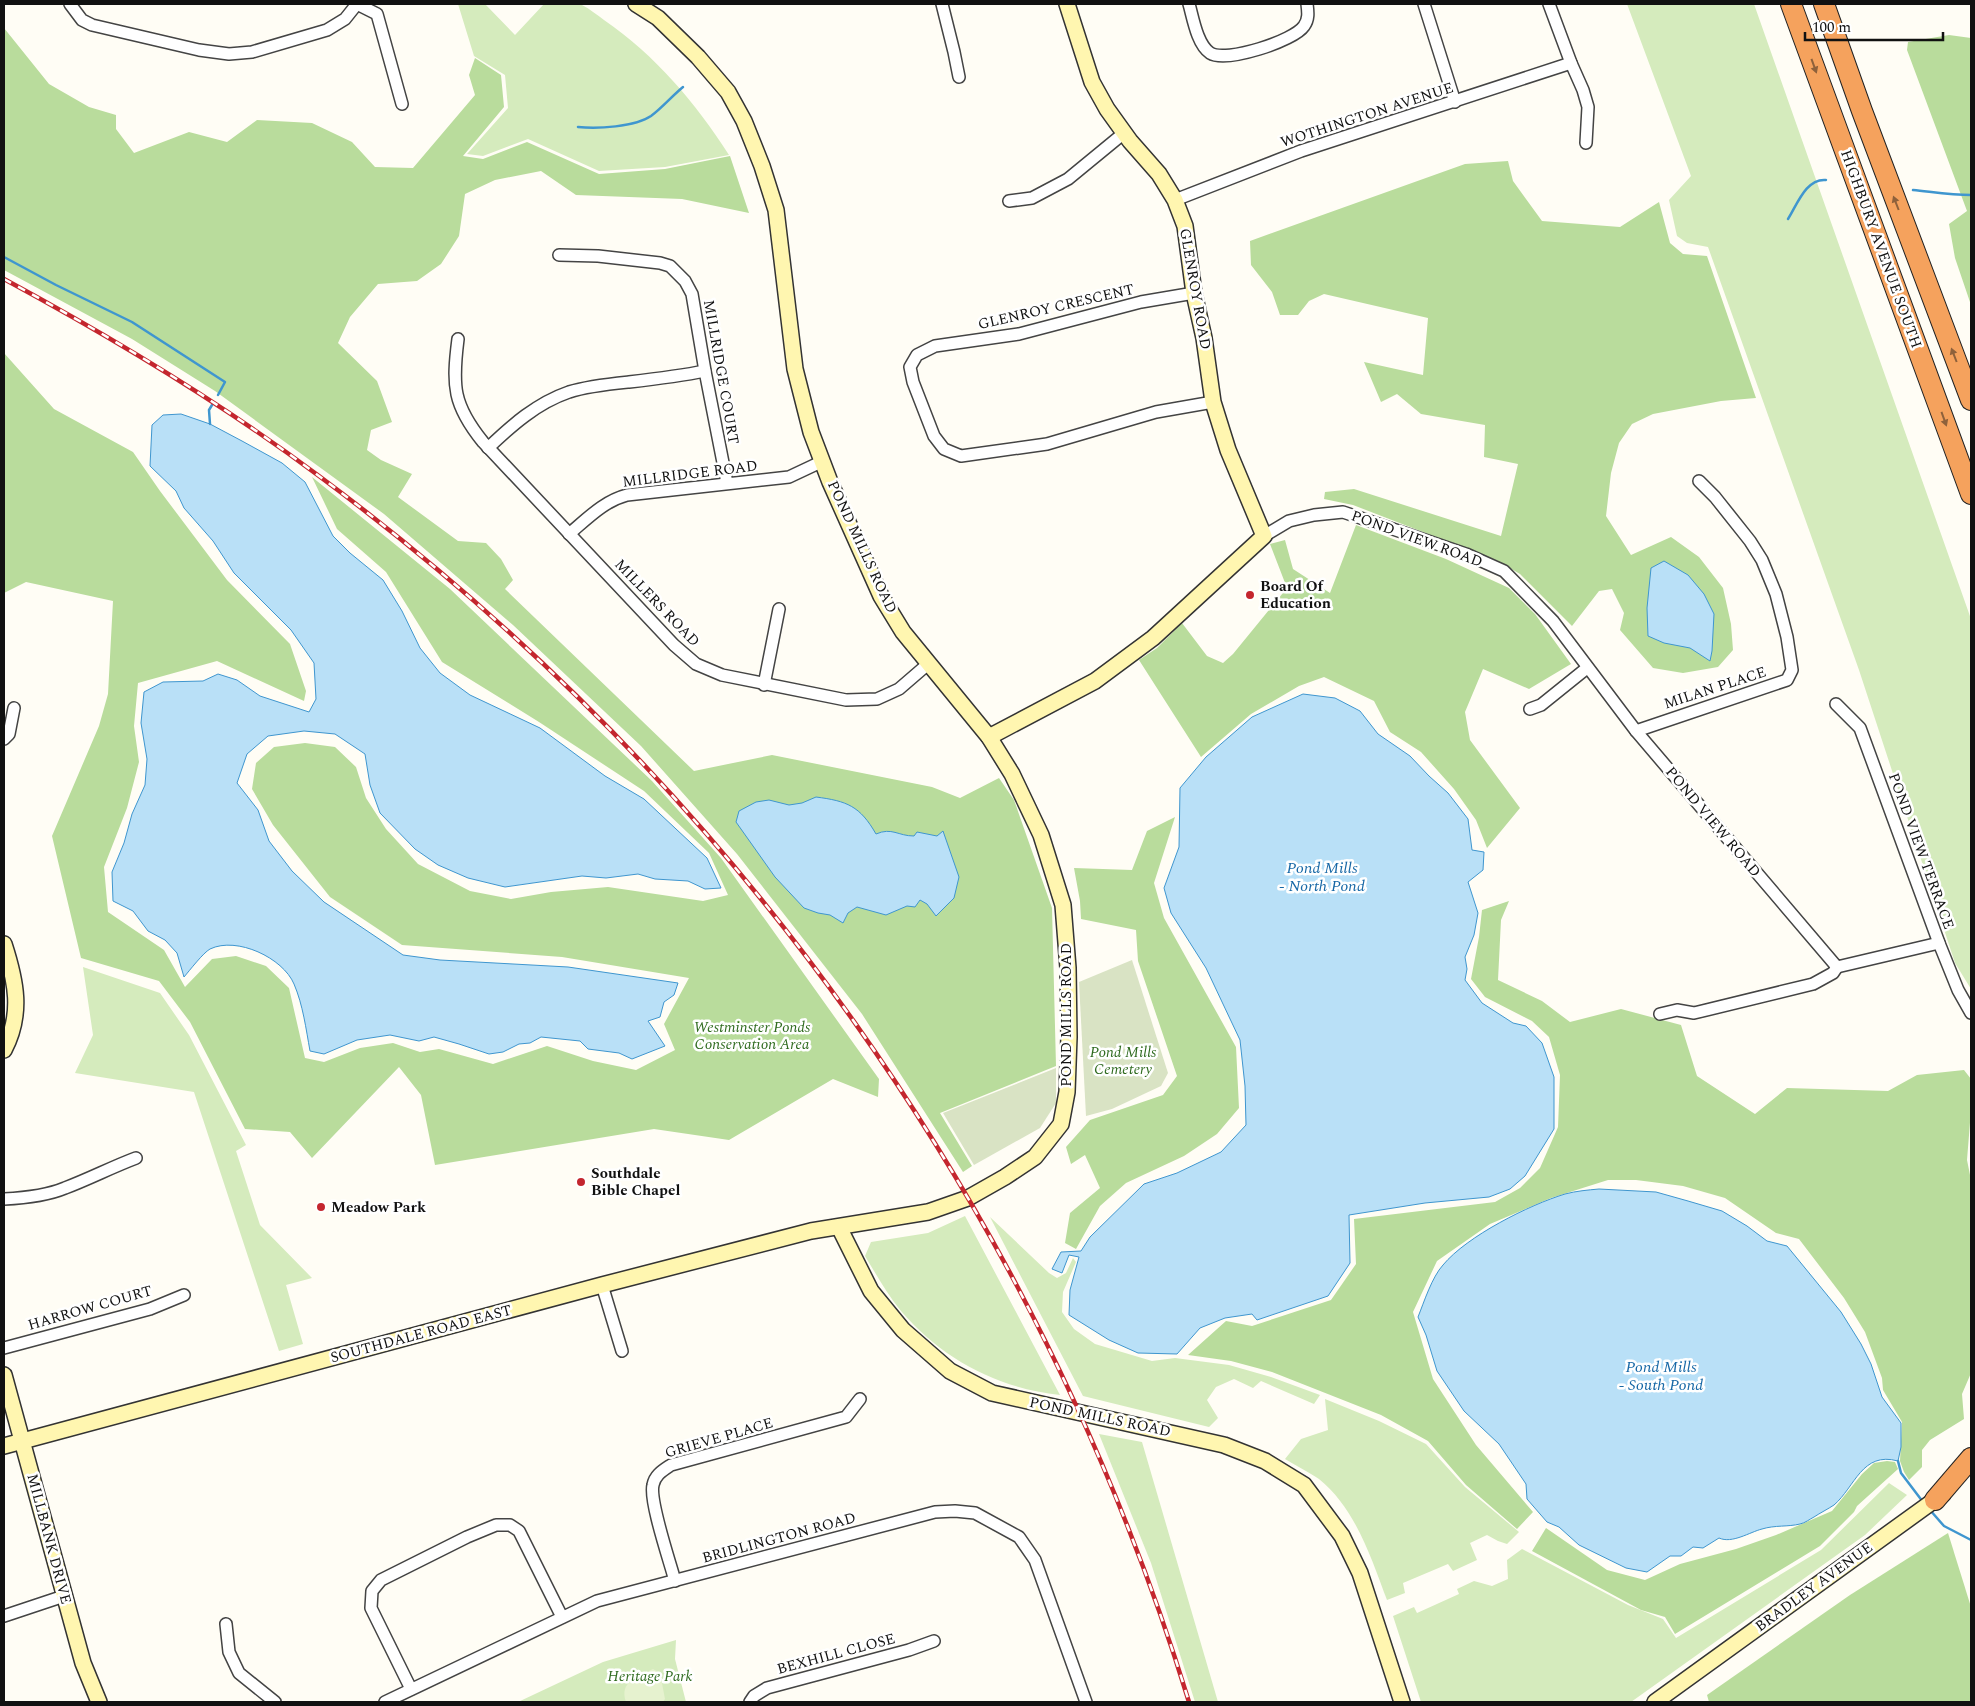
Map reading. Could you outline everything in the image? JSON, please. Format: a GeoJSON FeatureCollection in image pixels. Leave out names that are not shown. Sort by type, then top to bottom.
{"type":"FeatureCollection","features":[{"type":"Feature","properties":{"kind":"highway","name":"HIGHBURY AVENUE SOUTH"},"geometry":{"type":"LineString","coordinates":[[1791,4],[1971,494]]}},
{"type":"Feature","properties":{"kind":"highway","name":"HIGHBURY AVENUE SOUTH"},"geometry":{"type":"LineString","coordinates":[[1824,4],[1862,111],[1971,400]]}},
{"type":"Feature","properties":{"kind":"highway"},"geometry":{"type":"LineString","coordinates":[[1935,1500],[1971,1458]]}},
{"type":"Feature","properties":{"kind":"main road","name":"POND MILLS ROAD"},"geometry":{"type":"LineString","coordinates":[[636,4],[658,18],[698,57],[728,92],[744,121],[776,210],[795,369],[811,432],[881,596],[903,632],[989,737],[1012,774],[1041,835],[1063,905],[1068,968],[1069,1037],[1067,1092],[1061,1124],[1035,1157],[968,1198],[928,1212],[839,1227],[871,1291],[903,1330],[950,1371],[992,1392],[1224,1444],[1265,1461],[1304,1485],[1342,1536],[1360,1573],[1402,1702]]}},
{"type":"Feature","properties":{"kind":"main road","name":"GLENROY ROAD"},"geometry":{"type":"LineString","coordinates":[[1067,4],[1092,82],[1107,109],[1124,133],[1159,174],[1175,200],[1185,226],[1194,293],[1204,338],[1212,402],[1228,450],[1264,536]]}},
{"type":"Feature","properties":{"kind":"main road","name":"POND VIEW ROAD"},"geometry":{"type":"LineString","coordinates":[[989,737],[1095,681],[1153,638],[1220,574],[1264,536]]}},
{"type":"Feature","properties":{"kind":"main road"},"geometry":{"type":"LineString","coordinates":[[4,944],[17,994],[16,1015],[11,1036],[4,1050]]}},
{"type":"Feature","properties":{"kind":"main road","name":"SOUTHDALE ROAD EAST"},"geometry":{"type":"LineString","coordinates":[[4,1446],[602,1285],[811,1231],[839,1227]]}},
{"type":"Feature","properties":{"kind":"main road","name":"MILLBANK DRIVE"},"geometry":{"type":"LineString","coordinates":[[4,1375],[64,1596],[84,1663],[99,1702]]}},
{"type":"Feature","properties":{"kind":"main road","name":"BRADLEY AVENUE"},"geometry":{"type":"LineString","coordinates":[[1655,1702],[1971,1472]]}},
{"type":"Feature","properties":{"kind":"street"},"geometry":{"type":"LineString","coordinates":[[70,4],[82,20],[92,25],[199,50],[229,54],[252,52],[327,30],[344,19],[357,4],[377,14],[402,104]]}},
{"type":"Feature","properties":{"kind":"street"},"geometry":{"type":"LineString","coordinates":[[942,4],[958,77]]}},
{"type":"Feature","properties":{"kind":"street"},"geometry":{"type":"LineString","coordinates":[[1189,4],[1201,41],[1209,52],[1224,56],[1236,55],[1289,38],[1297,33],[1305,25],[1308,16],[1307,4]]}},
{"type":"Feature","properties":{"kind":"street"},"geometry":{"type":"LineString","coordinates":[[1424,4],[1455,102]]}},
{"type":"Feature","properties":{"kind":"street"},"geometry":{"type":"LineString","coordinates":[[1549,4],[1588,107],[1586,143]]}},
{"type":"Feature","properties":{"kind":"street","name":"WOTHINGTON AVENUE"},"geometry":{"type":"LineString","coordinates":[[1175,200],[1301,151],[1571,63]]}},
{"type":"Feature","properties":{"kind":"street"},"geometry":{"type":"LineString","coordinates":[[1009,201],[1032,198],[1068,179],[1124,133]]}},
{"type":"Feature","properties":{"kind":"street","name":"MILLRIDGE COURT"},"geometry":{"type":"LineString","coordinates":[[559,254],[660,262],[677,271],[685,281],[692,294],[727,483]]}},
{"type":"Feature","properties":{"kind":"street","name":"GLENROY CRESCENT"},"geometry":{"type":"LineString","coordinates":[[1194,293],[1141,302],[1019,334],[935,346],[916,355],[910,367],[934,436],[944,448],[961,456],[1046,444],[1156,412],[1212,402]]}},
{"type":"Feature","properties":{"kind":"street","name":"MILLERS ROAD"},"geometry":{"type":"LineString","coordinates":[[458,339],[454,367],[457,397],[467,422],[488,448],[674,645],[696,664],[722,675],[846,700],[878,699],[899,689],[928,664]]}},
{"type":"Feature","properties":{"kind":"street"},"geometry":{"type":"LineString","coordinates":[[488,448],[516,422],[543,404],[569,392],[598,386],[705,372]]}},
{"type":"Feature","properties":{"kind":"street","name":"MILLRIDGE ROAD"},"geometry":{"type":"LineString","coordinates":[[569,534],[599,508],[614,499],[628,495],[789,477],[823,461]]}},
{"type":"Feature","properties":{"kind":"street","name":"MILAN PLACE"},"geometry":{"type":"LineString","coordinates":[[1636,731],[1787,680],[1792,670],[1787,637],[1776,594],[1762,560],[1750,541],[1715,497],[1699,481]]}},
{"type":"Feature","properties":{"kind":"street","name":"POND VIEW ROAD"},"geometry":{"type":"LineString","coordinates":[[1264,536],[1289,521],[1314,515],[1343,512],[1466,554],[1504,571],[1553,621],[1636,731],[1837,967]]}},
{"type":"Feature","properties":{"kind":"street"},"geometry":{"type":"LineString","coordinates":[[764,684],[779,609]]}},
{"type":"Feature","properties":{"kind":"street"},"geometry":{"type":"LineString","coordinates":[[1530,708],[1541,704],[1587,668]]}},
{"type":"Feature","properties":{"kind":"street","name":"POND VIEW TERRACE"},"geometry":{"type":"LineString","coordinates":[[1836,704],[1860,728],[1939,943],[1958,990],[1971,1013]]}},
{"type":"Feature","properties":{"kind":"street"},"geometry":{"type":"LineString","coordinates":[[4,739],[9,734],[14,708]]}},
{"type":"Feature","properties":{"kind":"street"},"geometry":{"type":"LineString","coordinates":[[1660,1014],[1677,1010],[1694,1013],[1812,984],[1833,973],[1837,967],[1939,943]]}},
{"type":"Feature","properties":{"kind":"street"},"geometry":{"type":"LineString","coordinates":[[4,1198],[23,1198],[64,1189],[136,1158]]}},
{"type":"Feature","properties":{"kind":"street"},"geometry":{"type":"LineString","coordinates":[[602,1285],[622,1351]]}},
{"type":"Feature","properties":{"kind":"street","name":"HARROW COURT"},"geometry":{"type":"LineString","coordinates":[[4,1348],[150,1309],[184,1295]]}},
{"type":"Feature","properties":{"kind":"street","name":"GRIEVE PLACE"},"geometry":{"type":"LineString","coordinates":[[675,1581],[654,1504],[652,1486],[658,1474],[671,1466],[846,1417],[860,1399]]}},
{"type":"Feature","properties":{"kind":"street","name":"BRIDLINGTON ROAD"},"geometry":{"type":"LineString","coordinates":[[385,1702],[597,1601],[934,1512],[955,1511],[974,1513],[1019,1537],[1035,1560],[1086,1702]]}},
{"type":"Feature","properties":{"kind":"street"},"geometry":{"type":"LineString","coordinates":[[411,1689],[371,1608],[372,1591],[381,1580],[467,1538],[496,1525],[510,1525],[519,1532],[562,1617]]}},
{"type":"Feature","properties":{"kind":"street"},"geometry":{"type":"LineString","coordinates":[[4,1616],[64,1596]]}},
{"type":"Feature","properties":{"kind":"street"},"geometry":{"type":"LineString","coordinates":[[226,1624],[229,1652],[239,1673],[275,1702]]}},
{"type":"Feature","properties":{"kind":"street","name":"BEXHILL CLOSE"},"geometry":{"type":"LineString","coordinates":[[750,1702],[754,1696],[767,1688],[909,1650],[934,1641]]}},
{"type":"Feature","properties":{"kind":"green space"},"geometry":{"type":"Polygon","coordinates":[[[574,3],[585,7],[623,34],[657,64],[703,117],[729,155],[665,167],[599,171],[528,139],[483,156],[467,154],[508,108],[505,75],[474,56],[458,4],[485,4],[515,35],[544,4],[574,3]]]}},
{"type":"Feature","properties":{"kind":"green space"},"geometry":{"type":"Polygon","coordinates":[[[1627,4],[1754,4],[1971,619],[1971,989],[1955,963],[1859,670],[1708,247],[1687,243],[1677,236],[1669,200],[1691,176],[1627,4]]]}},
{"type":"Feature","properties":{"kind":"green space"},"geometry":{"type":"Polygon","coordinates":[[[4,28],[49,84],[89,107],[116,115],[116,129],[134,153],[189,132],[227,142],[257,120],[312,123],[352,142],[375,167],[413,168],[475,95],[469,75],[475,58],[501,75],[504,107],[463,156],[483,159],[527,142],[599,174],[665,169],[730,156],[749,213],[682,199],[576,195],[541,171],[495,180],[465,194],[459,236],[441,264],[417,281],[378,284],[350,317],[338,343],[377,381],[392,422],[371,430],[367,450],[381,460],[412,474],[398,497],[458,541],[486,543],[501,559],[513,580],[505,589],[694,771],[772,755],[932,787],[960,798],[999,778],[1014,800],[1052,908],[1056,1066],[940,1113],[972,1166],[963,1172],[862,1014],[737,854],[641,746],[513,625],[384,514],[215,391],[132,339],[4,270],[4,28]]]}},
{"type":"Feature","properties":{"kind":"green space"},"geometry":{"type":"Polygon","coordinates":[[[1949,35],[1971,38],[1971,305],[1955,258],[1949,224],[1967,211],[1907,50],[1908,42],[1949,35]]]}},
{"type":"Feature","properties":{"kind":"green space"},"geometry":{"type":"Polygon","coordinates":[[[1508,161],[1513,181],[1542,221],[1620,227],[1659,202],[1670,243],[1683,254],[1707,256],[1756,398],[1721,401],[1653,414],[1632,424],[1619,443],[1611,473],[1606,516],[1631,555],[1671,537],[1699,557],[1723,588],[1731,624],[1733,650],[1718,667],[1683,673],[1653,668],[1620,630],[1624,613],[1612,589],[1599,591],[1572,626],[1520,574],[1498,561],[1353,505],[1324,499],[1325,492],[1354,489],[1501,536],[1518,464],[1484,457],[1485,425],[1421,414],[1397,394],[1381,402],[1364,362],[1423,375],[1428,318],[1324,294],[1309,301],[1298,315],[1280,315],[1272,292],[1251,265],[1250,241],[1465,164],[1508,161]]]}},
{"type":"Feature","properties":{"kind":"green space","name":"Westminster Ponds Conservation Area"},"geometry":{"type":"Polygon","coordinates":[[[4,353],[54,409],[133,452],[227,580],[290,644],[306,691],[304,701],[217,661],[138,683],[134,726],[139,762],[127,808],[104,867],[108,912],[164,950],[185,987],[212,959],[236,956],[266,966],[289,988],[305,1058],[324,1062],[360,1048],[393,1043],[420,1052],[439,1049],[493,1064],[547,1046],[593,1061],[636,1070],[675,1050],[664,1024],[689,978],[562,957],[402,945],[330,897],[273,825],[252,789],[256,763],[274,747],[305,743],[335,747],[356,767],[366,798],[386,829],[418,864],[470,891],[511,899],[551,892],[608,887],[703,901],[728,895],[709,853],[644,791],[539,722],[442,662],[386,572],[337,529],[312,477],[450,589],[652,781],[721,858],[879,1079],[878,1097],[833,1079],[729,1140],[654,1129],[435,1165],[421,1095],[399,1067],[312,1158],[290,1132],[245,1129],[190,1022],[159,981],[81,958],[52,836],[99,726],[108,694],[113,601],[26,582],[4,593],[4,353]]]}},
{"type":"Feature","properties":{"kind":"green space"},"geometry":{"type":"Polygon","coordinates":[[[1356,525],[1446,559],[1509,588],[1535,614],[1571,664],[1529,689],[1483,669],[1465,712],[1470,740],[1520,808],[1487,848],[1476,820],[1454,789],[1421,752],[1390,732],[1374,701],[1324,677],[1299,686],[1251,714],[1201,757],[1139,660],[1157,648],[1182,623],[1207,656],[1223,663],[1233,654],[1287,588],[1270,544],[1285,540],[1293,569],[1330,593],[1356,525]]]}},
{"type":"Feature","properties":{"kind":"green space"},"geometry":{"type":"Polygon","coordinates":[[[1175,817],[1154,883],[1164,918],[1236,1047],[1239,1108],[1217,1134],[1184,1156],[1126,1183],[1100,1206],[1076,1249],[1065,1243],[1070,1213],[1100,1188],[1085,1155],[1071,1164],[1066,1147],[1090,1120],[1163,1095],[1177,1076],[1138,961],[1136,930],[1081,919],[1074,868],[1132,870],[1147,831],[1175,817]]]}},
{"type":"Feature","properties":{"kind":"green space"},"geometry":{"type":"Polygon","coordinates":[[[1509,901],[1501,920],[1498,980],[1542,1001],[1570,1022],[1621,1009],[1681,1025],[1697,1076],[1755,1114],[1787,1088],[1888,1091],[1917,1075],[1964,1070],[1971,1079],[1971,1110],[1967,1160],[1971,1180],[1971,1373],[1962,1394],[1964,1419],[1930,1440],[1922,1450],[1922,1467],[1909,1480],[1900,1461],[1902,1422],[1883,1390],[1882,1378],[1865,1332],[1844,1298],[1799,1239],[1776,1233],[1725,1198],[1683,1186],[1636,1180],[1608,1180],[1551,1198],[1490,1224],[1437,1261],[1413,1312],[1433,1379],[1476,1445],[1533,1512],[1517,1529],[1466,1485],[1428,1441],[1381,1415],[1272,1372],[1231,1361],[1188,1355],[1226,1321],[1252,1326],[1331,1300],[1356,1264],[1354,1219],[1495,1202],[1520,1188],[1540,1168],[1558,1127],[1560,1075],[1549,1037],[1532,1021],[1485,997],[1471,979],[1482,910],[1509,901]]]}},
{"type":"Feature","properties":{"kind":"green space","name":"Pond Mills Cemetery"},"geometry":{"type":"Polygon","coordinates":[[[1132,960],[1168,1073],[1161,1086],[1112,1109],[1086,1116],[1079,982],[1132,960]]]}},
{"type":"Feature","properties":{"kind":"green space"},"geometry":{"type":"Polygon","coordinates":[[[83,967],[160,993],[189,1035],[246,1145],[236,1151],[260,1225],[312,1278],[286,1285],[303,1344],[279,1351],[194,1092],[75,1073],[93,1035],[83,967]]]}},
{"type":"Feature","properties":{"kind":"green space","name":"Pond Mills Cemetery"},"geometry":{"type":"Polygon","coordinates":[[[1056,1068],[1056,1103],[1040,1128],[974,1165],[943,1113],[1056,1068]]]}},
{"type":"Feature","properties":{"kind":"green space"},"geometry":{"type":"Polygon","coordinates":[[[965,1216],[1060,1395],[1014,1386],[993,1378],[953,1357],[917,1328],[901,1311],[886,1291],[865,1256],[871,1242],[928,1233],[965,1216]]]}},
{"type":"Feature","properties":{"kind":"green space"},"geometry":{"type":"Polygon","coordinates":[[[990,1217],[1049,1273],[1057,1278],[1066,1273],[1073,1258],[1076,1262],[1063,1292],[1062,1312],[1074,1329],[1095,1344],[1152,1361],[1175,1358],[1229,1365],[1271,1377],[1320,1395],[1314,1404],[1261,1381],[1253,1388],[1234,1379],[1216,1387],[1207,1400],[1218,1418],[1209,1427],[1083,1396],[990,1217]]]}},
{"type":"Feature","properties":{"kind":"green space"},"geometry":{"type":"Polygon","coordinates":[[[1325,1399],[1379,1421],[1426,1444],[1465,1487],[1519,1532],[1507,1544],[1487,1535],[1470,1543],[1477,1560],[1453,1571],[1448,1564],[1403,1583],[1405,1593],[1387,1600],[1361,1535],[1343,1505],[1319,1479],[1285,1459],[1301,1439],[1328,1430],[1325,1399]]]}},
{"type":"Feature","properties":{"kind":"green space"},"geometry":{"type":"Polygon","coordinates":[[[1099,1434],[1142,1442],[1218,1702],[1195,1702],[1151,1563],[1099,1434]]]}},
{"type":"Feature","properties":{"kind":"green space"},"geometry":{"type":"Polygon","coordinates":[[[1895,1462],[1898,1469],[1857,1506],[1854,1512],[1820,1546],[1675,1634],[1665,1617],[1641,1610],[1532,1551],[1546,1528],[1607,1570],[1645,1580],[1680,1564],[1736,1549],[1776,1535],[1832,1511],[1862,1474],[1874,1463],[1895,1462]]]}},
{"type":"Feature","properties":{"kind":"green space"},"geometry":{"type":"Polygon","coordinates":[[[1889,1483],[1907,1495],[1865,1535],[1631,1702],[1421,1702],[1393,1616],[1414,1607],[1417,1613],[1459,1594],[1457,1589],[1474,1581],[1492,1586],[1508,1579],[1507,1560],[1522,1549],[1628,1605],[1663,1619],[1676,1638],[1821,1550],[1889,1483]]]}},
{"type":"Feature","properties":{"kind":"green space"},"geometry":{"type":"Polygon","coordinates":[[[1948,1533],[1971,1607],[1971,1702],[1709,1702],[1707,1695],[1850,1595],[1948,1533]]]}},
{"type":"Feature","properties":{"kind":"green space","name":"Heritage Park"},"geometry":{"type":"Polygon","coordinates":[[[676,1640],[675,1659],[686,1702],[518,1702],[603,1662],[676,1640]]]}},
{"type":"Feature","properties":{"kind":"green space"},"geometry":{"type":"Polygon","coordinates":[[[653,1669],[660,1673],[665,1699],[663,1702],[626,1702],[624,1695],[627,1685],[653,1669]]]}},
{"type":"Feature","properties":{"kind":"water"},"geometry":{"type":"Polygon","coordinates":[[[181,414],[210,424],[242,441],[282,463],[305,482],[333,536],[350,553],[383,580],[402,611],[420,648],[440,673],[470,695],[540,728],[605,776],[644,799],[707,858],[721,888],[705,889],[688,881],[655,879],[638,874],[606,878],[582,876],[505,887],[468,878],[438,865],[415,849],[380,813],[370,785],[365,754],[335,734],[304,731],[268,736],[247,754],[237,783],[258,810],[269,841],[292,871],[324,902],[403,955],[440,960],[568,967],[678,983],[674,995],[664,1002],[660,1017],[648,1021],[665,1046],[632,1059],[619,1053],[588,1049],[580,1041],[541,1037],[530,1043],[519,1044],[503,1052],[489,1054],[434,1037],[419,1041],[390,1035],[357,1040],[324,1054],[310,1051],[300,1000],[294,984],[288,974],[270,958],[246,948],[233,945],[221,946],[207,951],[184,977],[177,953],[165,940],[148,931],[133,911],[113,901],[112,872],[124,843],[132,814],[145,785],[147,759],[141,723],[144,692],[163,682],[203,681],[218,674],[237,680],[260,696],[309,712],[316,699],[314,663],[291,630],[234,573],[213,541],[184,508],[176,491],[150,466],[152,425],[163,415],[181,414]]]}},
{"type":"Feature","properties":{"kind":"water"},"geometry":{"type":"Polygon","coordinates":[[[1664,561],[1688,575],[1704,594],[1714,614],[1710,661],[1690,648],[1664,643],[1648,636],[1647,608],[1651,568],[1664,561]]]}},
{"type":"Feature","properties":{"kind":"water","name":"Pond Mills - North Pond"},"geometry":{"type":"Polygon","coordinates":[[[1303,694],[1335,698],[1360,711],[1378,734],[1410,756],[1448,793],[1468,819],[1472,850],[1484,852],[1483,870],[1468,882],[1478,913],[1474,935],[1465,957],[1467,969],[1465,980],[1482,1003],[1513,1023],[1526,1026],[1542,1043],[1554,1077],[1554,1129],[1525,1176],[1510,1189],[1489,1197],[1425,1203],[1349,1215],[1350,1263],[1328,1296],[1257,1320],[1252,1314],[1225,1318],[1200,1328],[1177,1354],[1138,1353],[1109,1340],[1069,1315],[1070,1290],[1079,1257],[1069,1255],[1062,1273],[1052,1269],[1061,1252],[1081,1251],[1090,1237],[1144,1184],[1177,1173],[1221,1152],[1246,1125],[1245,1086],[1240,1040],[1206,968],[1171,913],[1164,888],[1179,847],[1180,788],[1206,757],[1252,717],[1303,694]]]}},
{"type":"Feature","properties":{"kind":"water"},"geometry":{"type":"Polygon","coordinates":[[[816,797],[852,806],[864,817],[876,834],[886,831],[914,836],[917,832],[937,836],[943,831],[959,877],[954,898],[936,916],[927,904],[920,900],[915,907],[907,906],[886,915],[857,907],[848,913],[843,923],[830,915],[804,908],[775,877],[736,822],[739,811],[756,802],[769,800],[789,805],[802,803],[816,797]]]}},
{"type":"Feature","properties":{"kind":"water","name":"Pond Mills - South Pond"},"geometry":{"type":"Polygon","coordinates":[[[1599,1189],[1656,1192],[1722,1211],[1767,1241],[1787,1246],[1841,1312],[1861,1344],[1871,1364],[1882,1397],[1901,1423],[1901,1447],[1898,1461],[1886,1459],[1876,1461],[1867,1466],[1834,1505],[1804,1523],[1757,1530],[1730,1540],[1719,1538],[1703,1548],[1693,1547],[1681,1556],[1670,1556],[1647,1572],[1626,1568],[1579,1545],[1559,1527],[1547,1522],[1527,1499],[1526,1484],[1499,1444],[1464,1411],[1437,1371],[1426,1335],[1418,1317],[1435,1276],[1443,1265],[1467,1243],[1500,1223],[1550,1199],[1578,1191],[1599,1189]]]}},
{"type":"Feature","properties":{"kind":"waterway"},"geometry":{"type":"LineString","coordinates":[[578,127],[595,128],[626,125],[644,120],[655,113],[683,87]]}},
{"type":"Feature","properties":{"kind":"waterway"},"geometry":{"type":"LineString","coordinates":[[1788,219],[1808,188],[1813,183],[1826,180]]}},
{"type":"Feature","properties":{"kind":"waterway"},"geometry":{"type":"LineString","coordinates":[[1913,190],[1971,195]]}},
{"type":"Feature","properties":{"kind":"waterway"},"geometry":{"type":"LineString","coordinates":[[4,257],[132,322],[225,382],[218,395]]}},
{"type":"Feature","properties":{"kind":"waterway"},"geometry":{"type":"LineString","coordinates":[[210,424],[209,410],[212,405]]}},
{"type":"Feature","properties":{"kind":"waterway"},"geometry":{"type":"LineString","coordinates":[[1898,1461],[1901,1473],[1923,1502]]}},
{"type":"Feature","properties":{"kind":"waterway"},"geometry":{"type":"LineString","coordinates":[[1930,1510],[1944,1526],[1971,1540]]}},
{"type":"Feature","properties":{"kind":"railway"},"geometry":{"type":"LineString","coordinates":[[4,279],[85,324],[205,397],[319,476],[469,597],[608,728],[736,869],[853,1020],[957,1179],[1048,1346],[1125,1521],[1189,1702]]}},
{"type":"Feature","properties":{"kind":"place","name":"Board Of Education"},"geometry":{"type":"Point","coordinates":[1250,595]}},
{"type":"Feature","properties":{"kind":"place","name":"Southdale Bible Chapel"},"geometry":{"type":"Point","coordinates":[581,1182]}},
{"type":"Feature","properties":{"kind":"place","name":"Meadow Park"},"geometry":{"type":"Point","coordinates":[321,1207]}}]}
